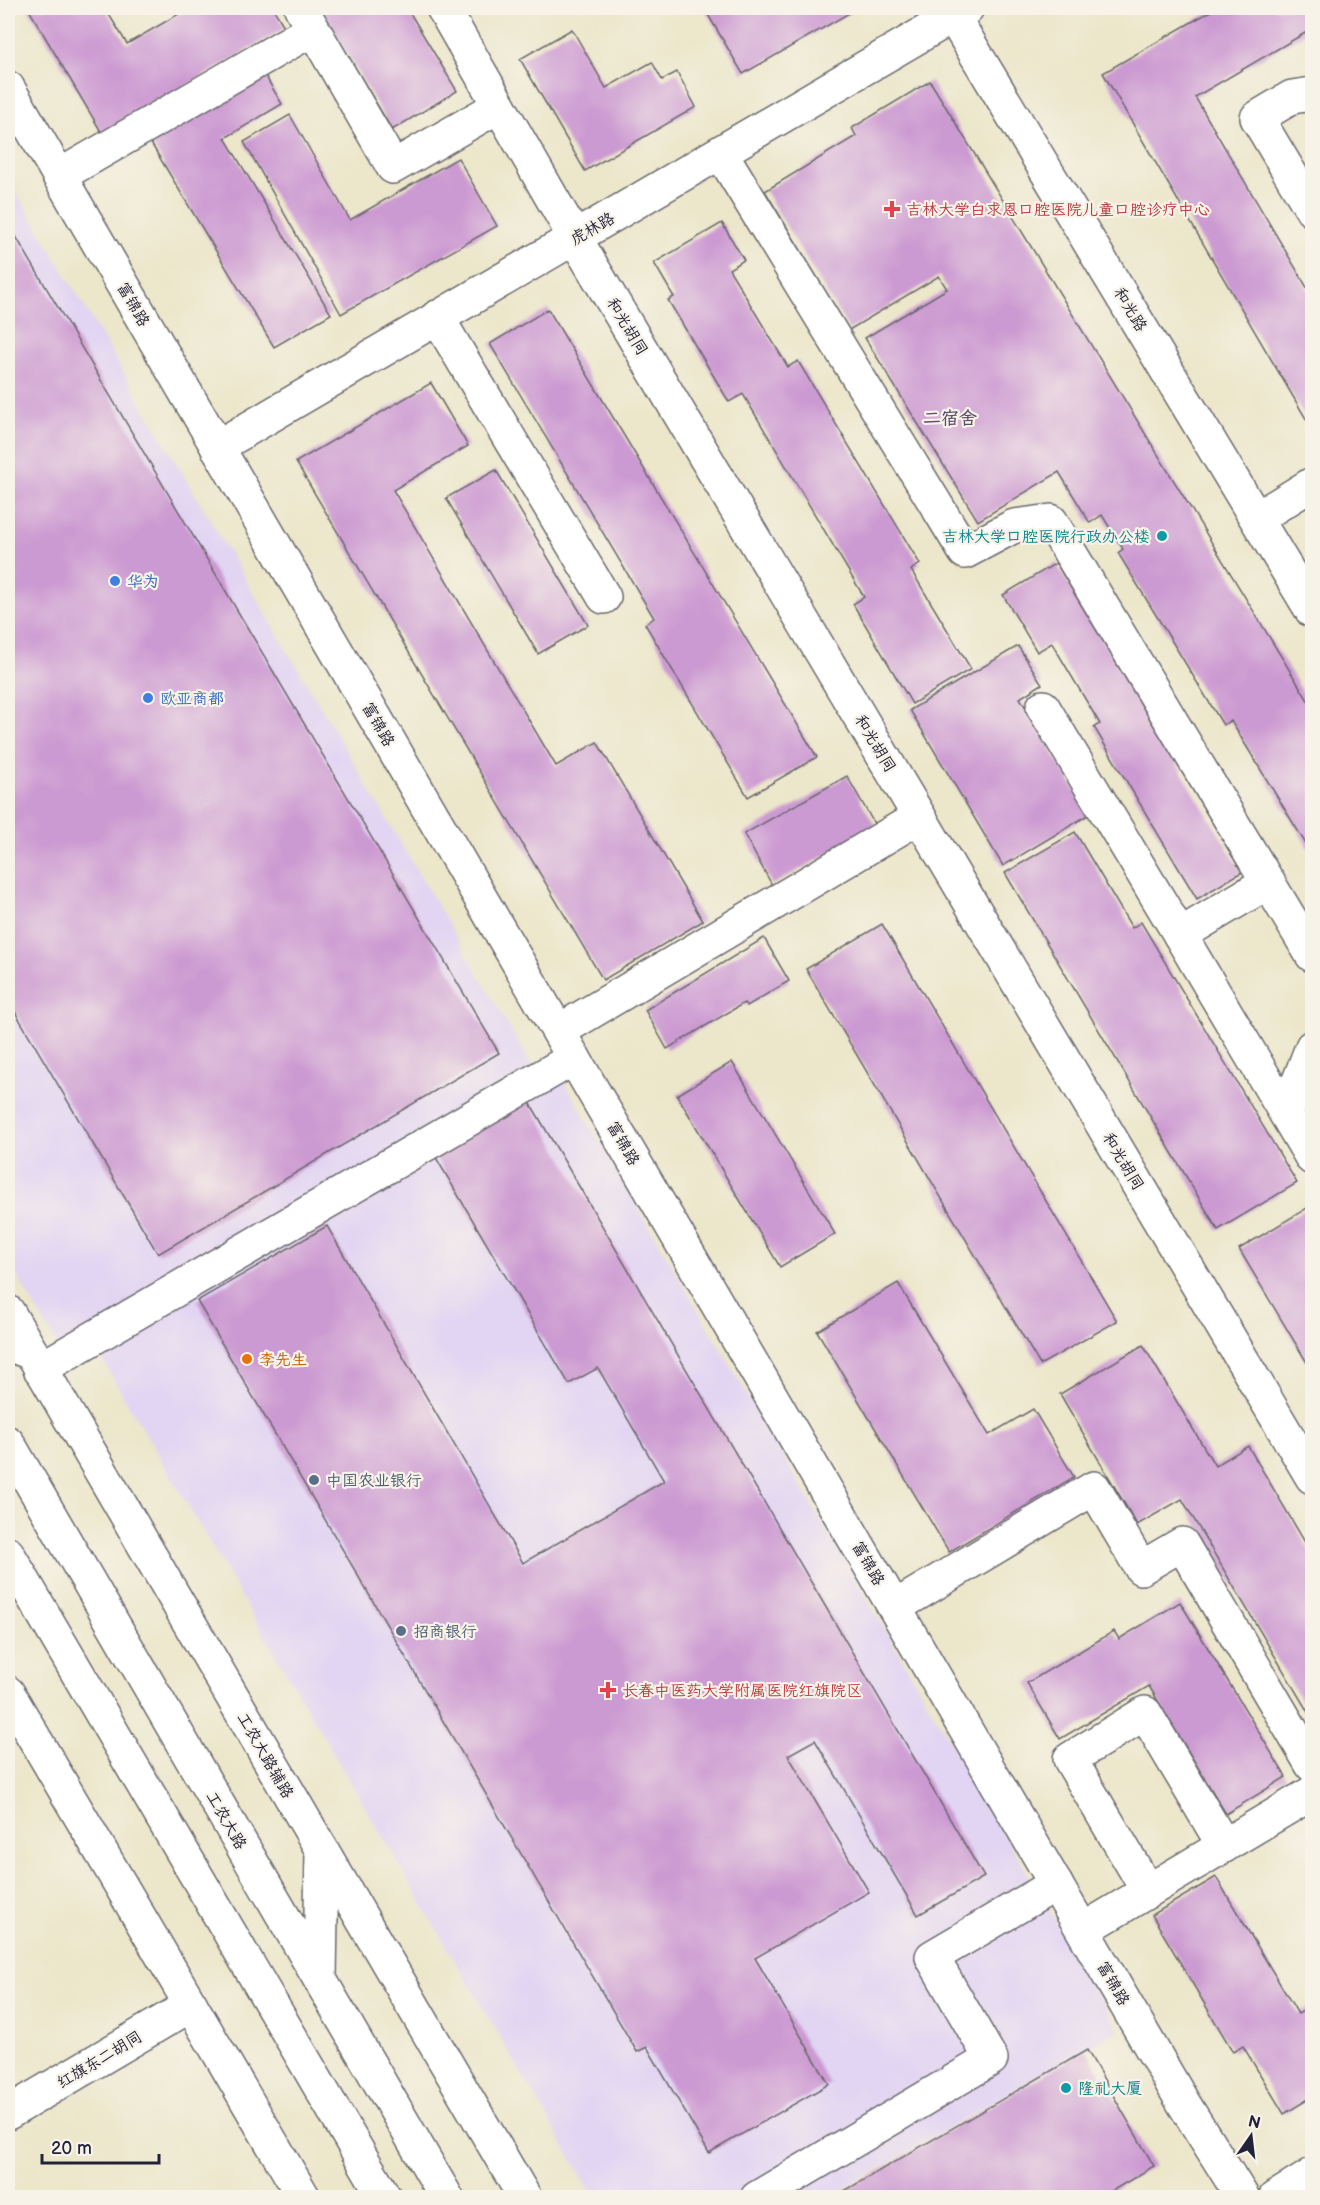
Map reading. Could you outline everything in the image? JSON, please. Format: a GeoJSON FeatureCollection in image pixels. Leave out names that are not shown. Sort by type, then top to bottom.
{"type":"FeatureCollection","features":[{"type":"Feature","properties":{"kind":"street","name":"和光胡同"},"geometry":{"type":"LineString","coordinates":[[443,8],[575,238],[1312,1477]]}},
{"type":"Feature","properties":{"kind":"street","name":"虎林路"},"geometry":{"type":"LineString","coordinates":[[217,447],[721,153],[956,10]]}},
{"type":"Feature","properties":{"kind":"street","name":"和光路"},"geometry":{"type":"LineString","coordinates":[[956,10],[1312,611]]}},
{"type":"Feature","properties":{"kind":"street"},"geometry":{"type":"LineString","coordinates":[[59,176],[307,18],[393,167],[500,106]]}},
{"type":"Feature","properties":{"kind":"street","name":"富锦路"},"geometry":{"type":"LineString","coordinates":[[8,88],[1184,2104],[1243,2198]]}},
{"type":"Feature","properties":{"kind":"street"},"geometry":{"type":"LineString","coordinates":[[1312,94],[1292,97],[1257,118],[1312,210]]}},
{"type":"Feature","properties":{"kind":"street"},"geometry":{"type":"LineString","coordinates":[[721,153],[965,552],[1014,526],[1051,521],[1312,955]]}},
{"type":"Feature","properties":{"kind":"street"},"geometry":{"type":"LineString","coordinates":[[437,317],[604,597]]}},
{"type":"Feature","properties":{"kind":"street"},"geometry":{"type":"LineString","coordinates":[[1257,518],[1312,484]]}},
{"type":"Feature","properties":{"kind":"street"},"geometry":{"type":"LineString","coordinates":[[1043,707],[1312,1158]]}},
{"type":"Feature","properties":{"kind":"street"},"geometry":{"type":"LineString","coordinates":[[26,1355],[567,1044],[920,817]]}},
{"type":"Feature","properties":{"kind":"street"},"geometry":{"type":"LineString","coordinates":[[1180,935],[1268,882]]}},
{"type":"Feature","properties":{"kind":"street"},"geometry":{"type":"LineString","coordinates":[[1286,1114],[1312,1047]]}},
{"type":"Feature","properties":{"kind":"street","name":"工农大路辅路"},"geometry":{"type":"LineString","coordinates":[[8,1312],[26,1355],[525,2198]]}},
{"type":"Feature","properties":{"kind":"street","name":"工农大路"},"geometry":{"type":"LineString","coordinates":[[8,1443],[447,2198]]}},
{"type":"Feature","properties":{"kind":"street"},"geometry":{"type":"LineString","coordinates":[[895,1607],[1094,1488],[1141,1568],[1182,1544],[1312,1765]]}},
{"type":"Feature","properties":{"kind":"street"},"geometry":{"type":"LineString","coordinates":[[8,1554],[385,2198]]}},
{"type":"Feature","properties":{"kind":"street"},"geometry":{"type":"LineString","coordinates":[[8,1694],[304,2198]]}},
{"type":"Feature","properties":{"kind":"street"},"geometry":{"type":"LineString","coordinates":[[1148,1891],[1070,1760],[1144,1713],[1224,1846]]}},
{"type":"Feature","properties":{"kind":"street"},"geometry":{"type":"LineString","coordinates":[[1083,1930],[1312,1793]]}},
{"type":"Feature","properties":{"kind":"street"},"geometry":{"type":"LineString","coordinates":[[320,1978],[321,1850]]}},
{"type":"Feature","properties":{"kind":"street"},"geometry":{"type":"LineString","coordinates":[[757,2198],[991,2059],[932,1957],[1056,1884]]}},
{"type":"Feature","properties":{"kind":"street","name":"红旗东二胡同"},"geometry":{"type":"LineString","coordinates":[[8,2113],[191,2005]]}},
{"type":"Feature","properties":{"kind":"street"},"geometry":{"type":"LineString","coordinates":[[1275,2198],[1312,2175]]}},
{"type":"Feature","properties":{"kind":"shaded area","name":"长春中医药大学附属医院红旗院区"},"geometry":{"type":"Polygon","coordinates":[[[8,177],[544,1086],[561,1076],[1119,2030],[828,2197],[594,2197],[97,1351],[70,1367],[8,1261],[8,177]]]}},
{"type":"Feature","properties":{"kind":"building"},"geometry":{"type":"Polygon","coordinates":[[[28,8],[105,8],[127,44],[189,8],[273,8],[285,28],[103,135],[28,8]]]}},
{"type":"Feature","properties":{"kind":"building"},"geometry":{"type":"Polygon","coordinates":[[[320,8],[407,8],[457,91],[392,130],[320,8]]]}},
{"type":"Feature","properties":{"kind":"building"},"geometry":{"type":"Polygon","coordinates":[[[704,8],[858,8],[743,74],[704,8]]]}},
{"type":"Feature","properties":{"kind":"building"},"geometry":{"type":"Polygon","coordinates":[[[1216,8],[1312,8],[1312,29],[1195,97],[1312,296],[1312,429],[1103,73],[1216,8]]]}},
{"type":"Feature","properties":{"kind":"building"},"geometry":{"type":"Polygon","coordinates":[[[572,29],[606,88],[652,62],[662,80],[677,72],[696,107],[585,171],[520,59],[572,29]]]}},
{"type":"Feature","properties":{"kind":"building"},"geometry":{"type":"Polygon","coordinates":[[[263,72],[282,104],[225,138],[331,314],[274,347],[149,140],[263,72]]]}},
{"type":"Feature","properties":{"kind":"building"},"geometry":{"type":"Polygon","coordinates":[[[930,81],[1312,707],[1312,854],[1231,721],[1223,725],[1118,553],[1123,549],[1102,515],[1090,523],[1059,472],[978,521],[865,338],[947,289],[939,276],[849,330],[765,191],[856,136],[852,128],[930,81]]]}},
{"type":"Feature","properties":{"kind":"building"},"geometry":{"type":"Polygon","coordinates":[[[290,115],[350,220],[458,158],[497,226],[341,314],[244,142],[290,115]]]}},
{"type":"Feature","properties":{"kind":"building","name":"欧亚商都"},"geometry":{"type":"Polygon","coordinates":[[[8,223],[499,1053],[158,1254],[8,1000],[8,223]]]}},
{"type":"Feature","properties":{"kind":"building"},"geometry":{"type":"Polygon","coordinates":[[[722,223],[744,260],[729,269],[788,367],[798,361],[920,564],[911,570],[971,669],[912,704],[853,604],[864,597],[743,394],[729,402],[668,300],[674,297],[654,263],[722,223]]]}},
{"type":"Feature","properties":{"kind":"building"},"geometry":{"type":"Polygon","coordinates":[[[548,309],[817,757],[748,797],[645,624],[654,618],[490,344],[548,309]]]}},
{"type":"Feature","properties":{"kind":"building"},"geometry":{"type":"Polygon","coordinates":[[[431,383],[468,446],[393,490],[556,766],[597,742],[703,921],[603,980],[296,462],[431,383]]]}},
{"type":"Feature","properties":{"kind":"building"},"geometry":{"type":"Polygon","coordinates":[[[496,470],[588,625],[538,654],[446,498],[496,470]]]}},
{"type":"Feature","properties":{"kind":"building"},"geometry":{"type":"Polygon","coordinates":[[[1056,563],[1242,872],[1197,899],[1094,727],[1100,724],[1052,643],[1037,652],[1003,595],[1056,563]]]}},
{"type":"Feature","properties":{"kind":"building"},"geometry":{"type":"Polygon","coordinates":[[[1018,646],[1042,684],[1020,698],[1090,814],[1003,866],[910,710],[1018,646]]]}},
{"type":"Feature","properties":{"kind":"building"},"geometry":{"type":"Polygon","coordinates":[[[847,776],[876,827],[772,885],[744,834],[847,776]]]}},
{"type":"Feature","properties":{"kind":"building"},"geometry":{"type":"Polygon","coordinates":[[[1075,832],[1132,928],[1141,922],[1297,1183],[1218,1230],[1005,873],[1075,832]]]}},
{"type":"Feature","properties":{"kind":"building"},"geometry":{"type":"Polygon","coordinates":[[[882,924],[1117,1321],[1040,1365],[806,969],[882,924]]]}},
{"type":"Feature","properties":{"kind":"building"},"geometry":{"type":"Polygon","coordinates":[[[764,938],[789,981],[747,1006],[744,1003],[667,1049],[645,1010],[764,938]]]}},
{"type":"Feature","properties":{"kind":"building"},"geometry":{"type":"Polygon","coordinates":[[[732,1062],[835,1234],[780,1267],[677,1095],[732,1062]]]}},
{"type":"Feature","properties":{"kind":"building"},"geometry":{"type":"Polygon","coordinates":[[[529,1101],[984,1877],[918,1915],[815,1740],[788,1755],[869,1892],[755,1958],[829,2084],[709,2153],[647,2047],[637,2052],[197,1301],[327,1226],[523,1563],[664,1481],[598,1368],[569,1384],[435,1156],[529,1101]]]}},
{"type":"Feature","properties":{"kind":"building"},"geometry":{"type":"Polygon","coordinates":[[[1312,1205],[1312,1371],[1239,1249],[1312,1205]]]}},
{"type":"Feature","properties":{"kind":"building"},"geometry":{"type":"Polygon","coordinates":[[[898,1283],[989,1435],[1033,1409],[1074,1477],[949,1552],[817,1331],[898,1283]]]}},
{"type":"Feature","properties":{"kind":"building"},"geometry":{"type":"Polygon","coordinates":[[[1143,1345],[1215,1466],[1248,1446],[1312,1554],[1312,1719],[1182,1499],[1137,1525],[1060,1394],[1143,1345]]]}},
{"type":"Feature","properties":{"kind":"building"},"geometry":{"type":"Polygon","coordinates":[[[1180,1602],[1286,1777],[1226,1814],[1149,1686],[1060,1739],[1027,1683],[1114,1631],[1119,1639],[1180,1602]]]}},
{"type":"Feature","properties":{"kind":"building"},"geometry":{"type":"Polygon","coordinates":[[[1216,1877],[1298,2014],[1312,2006],[1312,2097],[1284,2114],[1243,2046],[1233,2052],[1152,1915],[1216,1877]]]}},
{"type":"Feature","properties":{"kind":"building","name":"隆礼大厦"},"geometry":{"type":"Polygon","coordinates":[[[1087,2050],[1154,2166],[1100,2198],[840,2198],[839,2194],[1087,2050]]]}},
{"type":"Feature","properties":{"kind":"place","name":"吉林大学白求恩口腔医院儿童口腔诊疗中心"},"geometry":{"type":"Point","coordinates":[892,209]}},
{"type":"Feature","properties":{"kind":"place","name":"吉林大学口腔医院行政办公楼"},"geometry":{"type":"Point","coordinates":[1162,536]}},
{"type":"Feature","properties":{"kind":"place","name":"华为"},"geometry":{"type":"Point","coordinates":[115,581]}},
{"type":"Feature","properties":{"kind":"place","name":"欧亚商都"},"geometry":{"type":"Point","coordinates":[148,698]}},
{"type":"Feature","properties":{"kind":"place","name":"李先生"},"geometry":{"type":"Point","coordinates":[247,1359]}},
{"type":"Feature","properties":{"kind":"place","name":"中国农业银行"},"geometry":{"type":"Point","coordinates":[314,1480]}},
{"type":"Feature","properties":{"kind":"place","name":"招商银行"},"geometry":{"type":"Point","coordinates":[401,1631]}},
{"type":"Feature","properties":{"kind":"place","name":"长春中医药大学附属医院红旗院区"},"geometry":{"type":"Point","coordinates":[608,1690]}},
{"type":"Feature","properties":{"kind":"place","name":"隆礼大厦"},"geometry":{"type":"Point","coordinates":[1066,2088]}},
{"type":"Feature","properties":{"kind":"district","name":"二宿舍"},"geometry":{"type":"Point","coordinates":[950,418]}}]}
